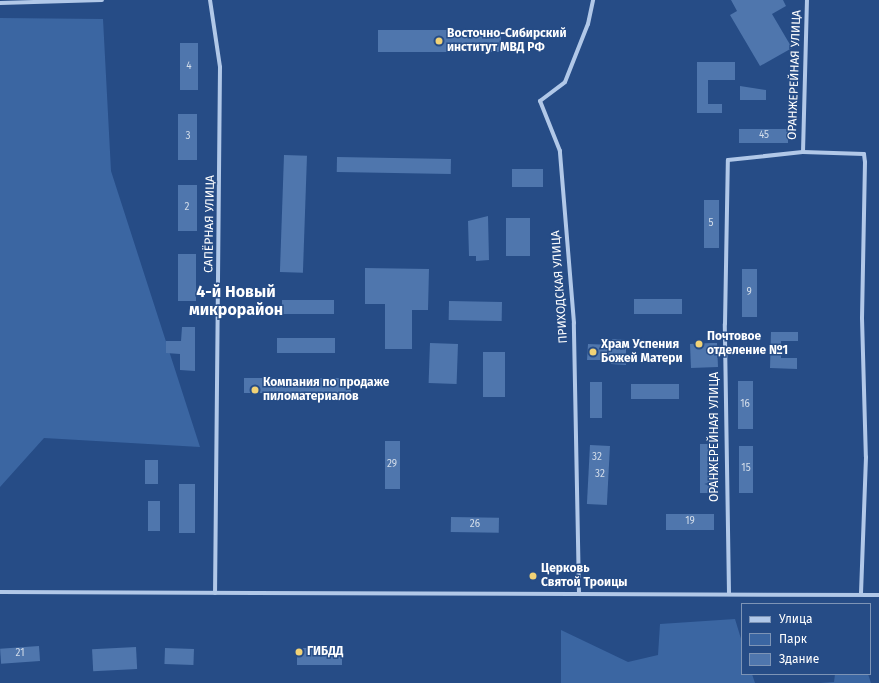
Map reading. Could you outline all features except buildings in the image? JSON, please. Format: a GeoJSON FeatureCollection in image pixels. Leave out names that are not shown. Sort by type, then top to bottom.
{"type":"FeatureCollection","features":[{"type":"Feature","properties":{"kind":"street"},"geometry":{"type":"LineString","coordinates":[[0,3],[102,0]]}},
{"type":"Feature","properties":{"kind":"street","name":"САПЁРНАЯ УЛИЦА"},"geometry":{"type":"LineString","coordinates":[[210,0],[220,67],[215,593]]}},
{"type":"Feature","properties":{"kind":"street","name":"ПРИХОДСКАЯ УЛИЦА"},"geometry":{"type":"LineString","coordinates":[[579,593],[573,315],[560,151],[540,101],[565,82],[588,24],[592,0]]}},
{"type":"Feature","properties":{"kind":"street","name":"ОРАНЖЕРЕЙНАЯ УЛИЦА"},"geometry":{"type":"LineString","coordinates":[[728,594],[724,324],[728,160],[803,152],[808,0]]}},
{"type":"Feature","properties":{"kind":"street"},"geometry":{"type":"LineString","coordinates":[[803,152],[864,154],[866,456],[861,594]]}},
{"type":"Feature","properties":{"kind":"street"},"geometry":{"type":"LineString","coordinates":[[0,592],[879,595]]}},
{"type":"Feature","properties":{"kind":"green space"},"geometry":{"type":"Polygon","coordinates":[[[0,18],[103,19],[111,171],[200,447],[44,438],[0,487],[0,18]]]}},
{"type":"Feature","properties":{"kind":"green space"},"geometry":{"type":"Polygon","coordinates":[[[735,619],[741,639],[741,675],[752,675],[755,683],[561,683],[561,630],[628,662],[658,655],[660,624],[735,619]]]}},
{"type":"Feature","properties":{"kind":"green space"},"geometry":{"type":"Polygon","coordinates":[[[835,675],[868,675],[871,683],[820,683],[834,682],[835,675]]]}},
{"type":"Feature","properties":{"kind":"place","name":"Восточно-Сибирский институт МВД РФ"},"geometry":{"type":"Point","coordinates":[439,41]}},
{"type":"Feature","properties":{"kind":"place","name":"Почтовое отделение №1"},"geometry":{"type":"Point","coordinates":[699,344]}},
{"type":"Feature","properties":{"kind":"place","name":"Храм Успения Божей Матери"},"geometry":{"type":"Point","coordinates":[593,352]}},
{"type":"Feature","properties":{"kind":"place","name":"Компания по продаже пиломатериалов"},"geometry":{"type":"Point","coordinates":[255,390]}},
{"type":"Feature","properties":{"kind":"place","name":"Церковь Святой Троицы"},"geometry":{"type":"Point","coordinates":[533,576]}},
{"type":"Feature","properties":{"kind":"place","name":"ГИБДД"},"geometry":{"type":"Point","coordinates":[299,652]}},
{"type":"Feature","properties":{"kind":"district","name":"4-й Новый микрорайон"},"geometry":{"type":"Point","coordinates":[236,301]}}]}
